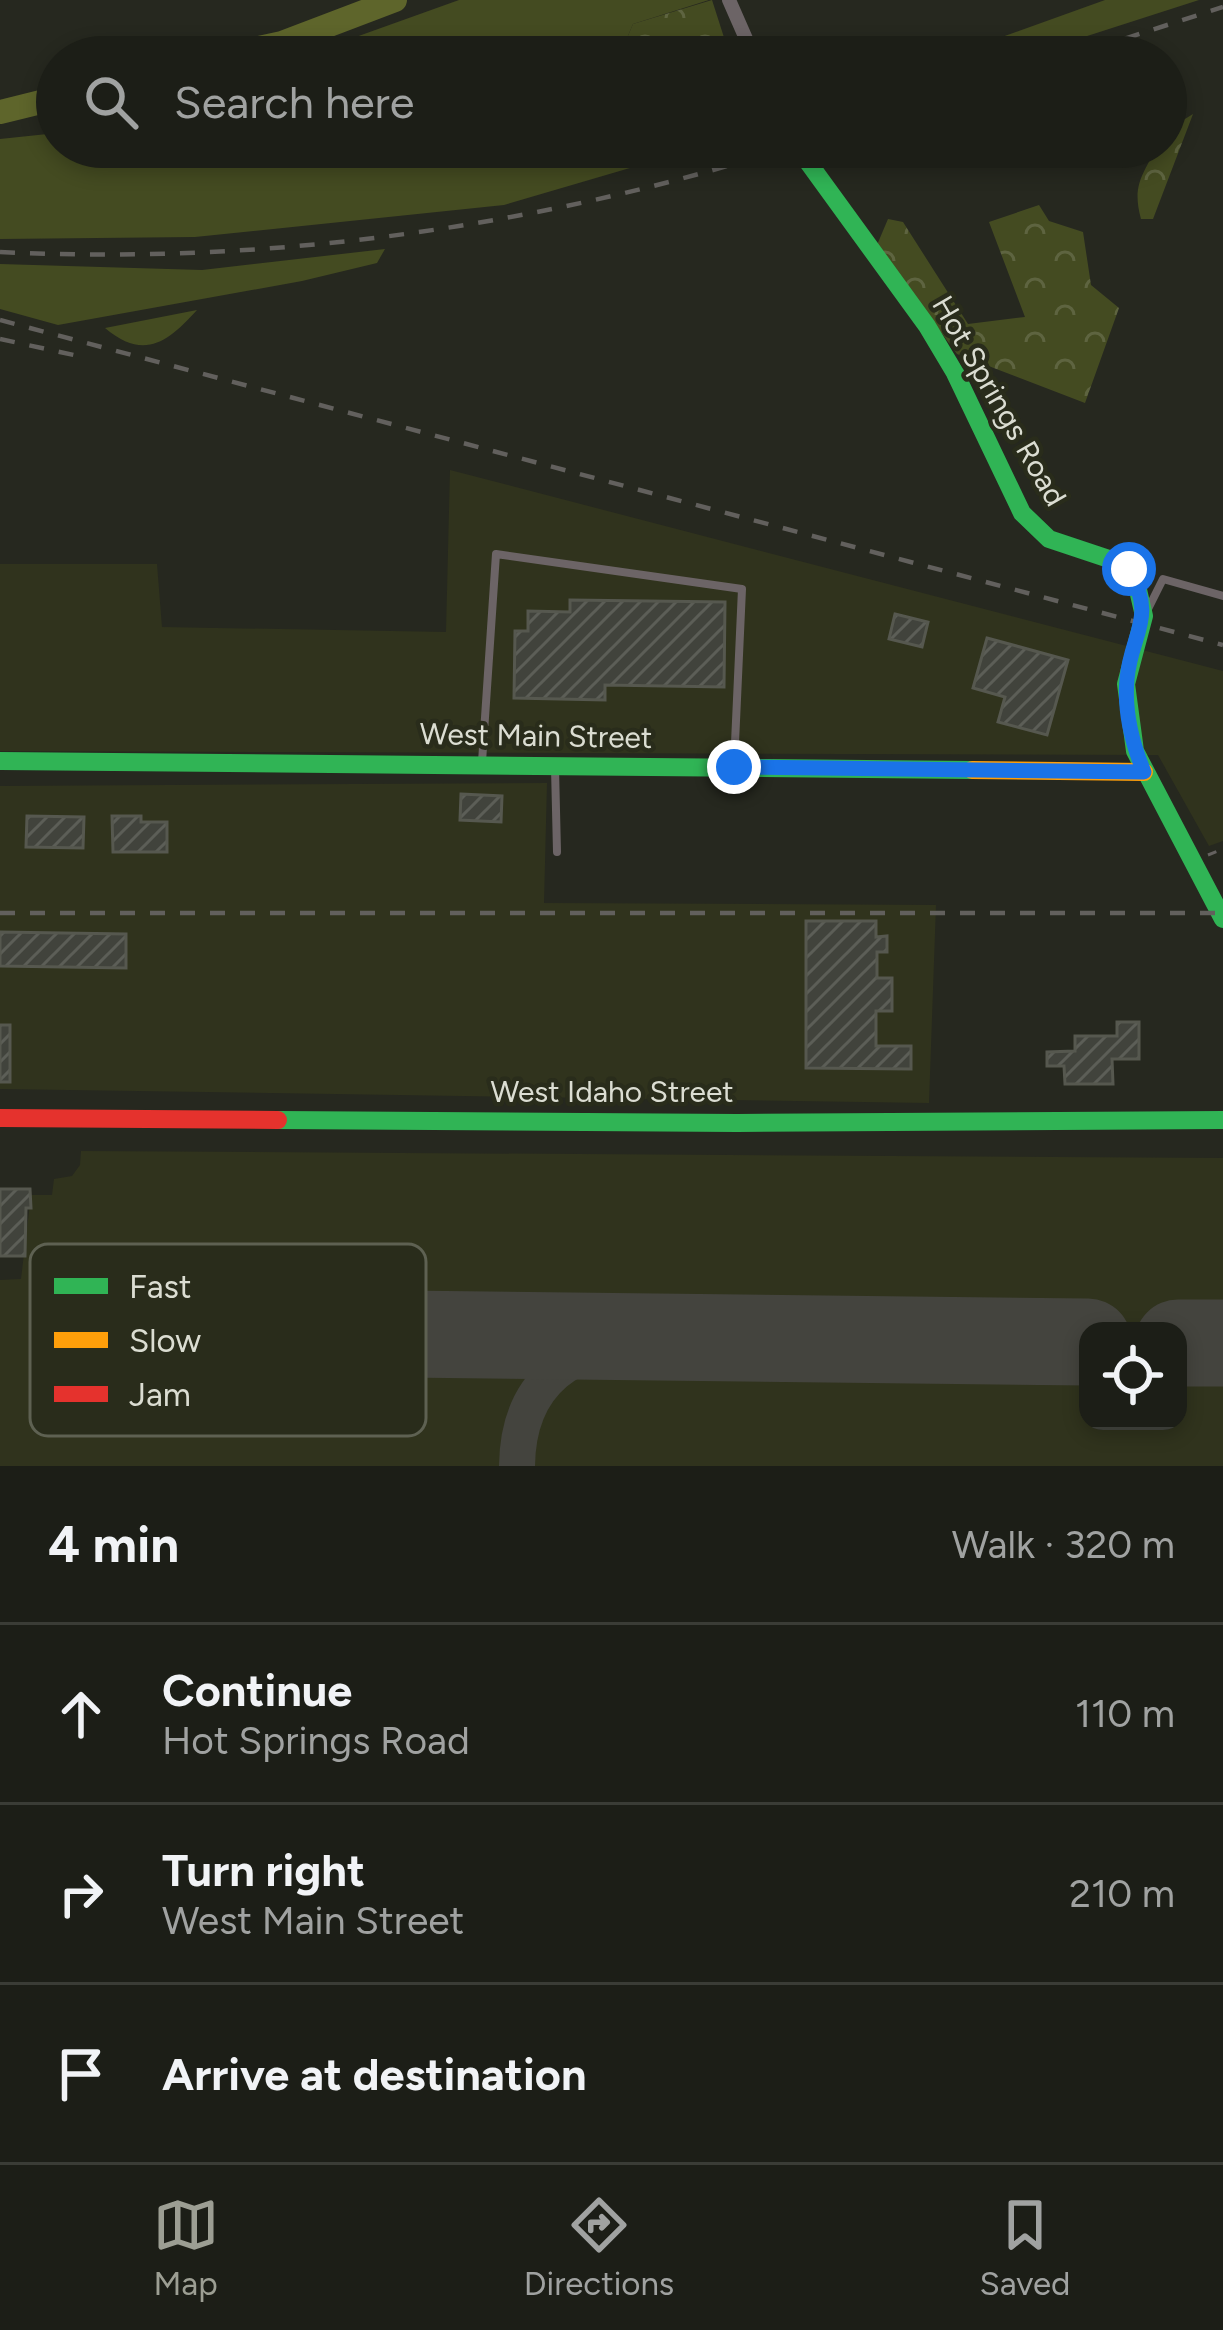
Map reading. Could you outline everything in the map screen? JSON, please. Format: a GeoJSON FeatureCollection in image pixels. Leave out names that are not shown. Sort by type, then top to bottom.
{"type":"FeatureCollection","features":[{"type":"Feature","properties":{"kind":"street"},"geometry":{"type":"LineString","coordinates":[[729,0],[745,36]]}},
{"type":"Feature","properties":{"kind":"street","name":"Hot Springs Road"},"geometry":{"type":"LineString","coordinates":[[812,168],[927,326],[956,374],[1022,512],[1048,538],[1129,569],[1144,616]]}},
{"type":"Feature","properties":{"kind":"street"},"geometry":{"type":"LineString","coordinates":[[1144,616],[1126,684],[1130,727],[1144,772],[1223,919]]}},
{"type":"Feature","properties":{"kind":"street","name":"West Main Street"},"geometry":{"type":"LineString","coordinates":[[0,761],[1144,772]]}},
{"type":"Feature","properties":{"kind":"street","name":"West Idaho Street"},"geometry":{"type":"LineString","coordinates":[[0,1118],[737,1123],[1223,1120]]}},
{"type":"Feature","properties":{"kind":"lane"},"geometry":{"type":"LineString","coordinates":[[482,765],[496,554],[742,589],[734,767]]}},
{"type":"Feature","properties":{"kind":"lane"},"geometry":{"type":"LineString","coordinates":[[1144,616],[1163,578],[1223,596]]}},
{"type":"Feature","properties":{"kind":"lane"},"geometry":{"type":"LineString","coordinates":[[555,767],[557,852]]}},
{"type":"Feature","properties":{"kind":"path"},"geometry":{"type":"LineString","coordinates":[[1195,860],[1223,849]]}},
{"type":"Feature","properties":{"kind":"shaded area"},"geometry":{"type":"Polygon","coordinates":[[[450,470],[1223,671],[1223,841],[1209,846],[1158,755],[0,751],[0,564],[157,564],[162,627],[446,632],[450,470]]]}},
{"type":"Feature","properties":{"kind":"shaded area"},"geometry":{"type":"Polygon","coordinates":[[[547,783],[544,903],[936,905],[929,1103],[0,1089],[0,786],[547,783]]]}},
{"type":"Feature","properties":{"kind":"shaded area"},"geometry":{"type":"Polygon","coordinates":[[[81,1151],[1223,1158],[1223,1466],[0,1466],[0,1280],[21,1279],[31,1195],[52,1195],[54,1179],[72,1176],[80,1165],[81,1151]]]}},
{"type":"Feature","properties":{"kind":"green space"},"geometry":{"type":"Polygon","coordinates":[[[459,0],[709,0],[633,24],[628,36],[359,36],[459,0]]]}},
{"type":"Feature","properties":{"kind":"green space"},"geometry":{"type":"Polygon","coordinates":[[[712,0],[724,36],[628,36],[633,24],[712,0]]]}},
{"type":"Feature","properties":{"kind":"green space"},"geometry":{"type":"Polygon","coordinates":[[[1105,0],[1199,0],[1087,36],[1005,36],[1105,0]]]}},
{"type":"Feature","properties":{"kind":"green space"},"geometry":{"type":"Polygon","coordinates":[[[36,135],[36,168],[630,168],[504,205],[195,237],[0,239],[0,139],[36,135]]]}},
{"type":"Feature","properties":{"kind":"green space"},"geometry":{"type":"Polygon","coordinates":[[[1146,168],[1172,168],[1153,219],[1141,219],[1140,182],[1146,168]]]}},
{"type":"Feature","properties":{"kind":"green space"},"geometry":{"type":"Polygon","coordinates":[[[1039,205],[1049,221],[1083,232],[1091,285],[1119,308],[1085,403],[957,354],[877,245],[888,219],[903,222],[968,324],[1025,317],[989,222],[1039,205]]]}},
{"type":"Feature","properties":{"kind":"green space"},"geometry":{"type":"Polygon","coordinates":[[[385,249],[377,263],[302,281],[58,325],[0,309],[0,264],[202,270],[385,249]]]}},
{"type":"Feature","properties":{"kind":"green space"},"geometry":{"type":"Polygon","coordinates":[[[197,310],[155,343],[132,344],[105,328],[197,310]]]}},
{"type":"Feature","properties":{"kind":"building"},"geometry":{"type":"Polygon","coordinates":[[[570,600],[725,602],[724,687],[605,685],[605,700],[514,698],[515,631],[528,631],[528,611],[570,612],[570,600]]]}},
{"type":"Feature","properties":{"kind":"building"},"geometry":{"type":"Polygon","coordinates":[[[895,614],[928,622],[922,647],[889,639],[895,614]]]}},
{"type":"Feature","properties":{"kind":"building"},"geometry":{"type":"Polygon","coordinates":[[[987,638],[1068,660],[1047,735],[998,722],[1005,697],[973,688],[987,638]]]}},
{"type":"Feature","properties":{"kind":"building"},"geometry":{"type":"Polygon","coordinates":[[[461,794],[502,796],[501,822],[460,820],[461,794]]]}},
{"type":"Feature","properties":{"kind":"building"},"geometry":{"type":"Polygon","coordinates":[[[27,816],[84,817],[83,848],[26,847],[27,816]]]}},
{"type":"Feature","properties":{"kind":"building"},"geometry":{"type":"Polygon","coordinates":[[[112,816],[167,822],[167,852],[113,852],[112,816]]]}},
{"type":"Feature","properties":{"kind":"building"},"geometry":{"type":"Polygon","coordinates":[[[806,921],[876,921],[876,937],[887,936],[887,952],[877,952],[877,978],[892,978],[892,1011],[876,1011],[876,1046],[911,1046],[911,1069],[806,1068],[806,921]]]}},
{"type":"Feature","properties":{"kind":"building"},"geometry":{"type":"Polygon","coordinates":[[[0,932],[126,934],[126,968],[0,966],[0,932]]]}},
{"type":"Feature","properties":{"kind":"building"},"geometry":{"type":"Polygon","coordinates":[[[1117,1022],[1139,1022],[1139,1059],[1112,1059],[1113,1084],[1065,1084],[1064,1066],[1047,1066],[1047,1052],[1075,1051],[1075,1036],[1117,1036],[1117,1022]]]}},
{"type":"Feature","properties":{"kind":"building"},"geometry":{"type":"Polygon","coordinates":[[[0,1025],[10,1025],[10,1082],[0,1082],[0,1025]]]}},
{"type":"Feature","properties":{"kind":"building"},"geometry":{"type":"Polygon","coordinates":[[[0,1189],[30,1189],[25,1256],[0,1256],[0,1189]]]}},
{"type":"Feature","properties":{"kind":"waterway"},"geometry":{"type":"LineString","coordinates":[[300,36],[395,0]]}},
{"type":"Feature","properties":{"kind":"waterway"},"geometry":{"type":"LineString","coordinates":[[0,112],[36,103]]}},
{"type":"Feature","properties":{"kind":"taxiway"},"geometry":{"type":"LineString","coordinates":[[517,1466],[527,1411],[555,1373],[598,1350],[652,1338]]}},
{"type":"Feature","properties":{"kind":"runway"},"geometry":{"type":"LineString","coordinates":[[426,1334],[1079,1342]]}},
{"type":"Feature","properties":{"kind":"runway"},"geometry":{"type":"LineString","coordinates":[[1187,1343],[1223,1343]]}},
{"type":"Feature","properties":{"kind":"railway"},"geometry":{"type":"LineString","coordinates":[[1133,36],[1223,7]]}},
{"type":"Feature","properties":{"kind":"railway"},"geometry":{"type":"LineString","coordinates":[[0,252],[200,252],[400,235],[597,199],[718,168]]}},
{"type":"Feature","properties":{"kind":"railway"},"geometry":{"type":"LineString","coordinates":[[0,320],[1223,645]]}},
{"type":"Feature","properties":{"kind":"railway"},"geometry":{"type":"LineString","coordinates":[[0,339],[74,355]]}},
{"type":"Feature","properties":{"kind":"railway"},"geometry":{"type":"LineString","coordinates":[[0,913],[1223,913]]}},
{"type":"Feature","properties":{"kind":"traffic: fast"},"geometry":{"type":"LineString","coordinates":[[812,168],[927,326],[955,373],[1022,513],[1049,539],[1121,563],[1136,581],[1144,616],[1126,684],[1135,751],[1223,919]]}},
{"type":"Feature","properties":{"kind":"traffic: fast"},"geometry":{"type":"LineString","coordinates":[[0,761],[972,770]]}},
{"type":"Feature","properties":{"kind":"traffic: fast"},"geometry":{"type":"LineString","coordinates":[[278,1120],[1223,1120]]}},
{"type":"Feature","properties":{"kind":"traffic: slow"},"geometry":{"type":"LineString","coordinates":[[972,770],[1144,772]]}},
{"type":"Feature","properties":{"kind":"traffic: jam"},"geometry":{"type":"LineString","coordinates":[[0,1118],[278,1120]]}},
{"type":"Feature","properties":{"kind":"route"},"geometry":{"type":"LineString","coordinates":[[734,767],[1144,772],[1127,707],[1129,662],[1144,616],[1129,569]]}}]}
